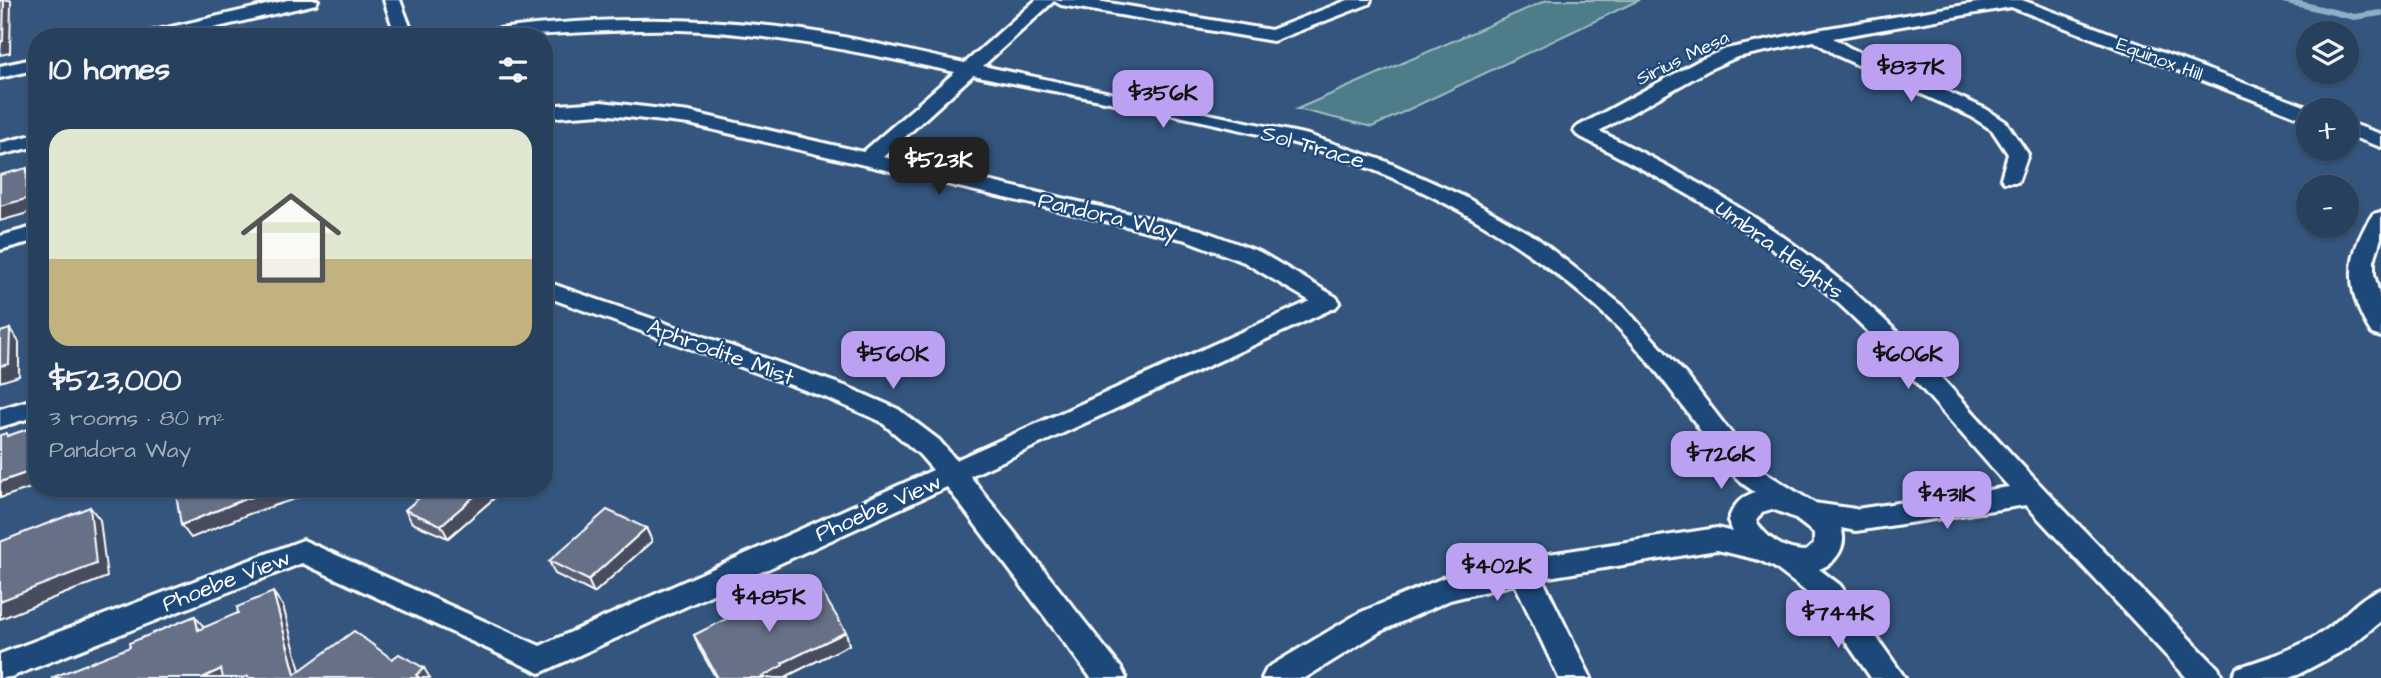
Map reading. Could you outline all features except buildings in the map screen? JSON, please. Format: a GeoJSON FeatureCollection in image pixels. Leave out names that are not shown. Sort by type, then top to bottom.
{"type":"FeatureCollection","features":[{"type":"Feature","properties":{"kind":"street"},"geometry":{"type":"LineString","coordinates":[[190,28],[310,0]]}},
{"type":"Feature","properties":{"kind":"street"},"geometry":{"type":"LineString","coordinates":[[392,0],[402,28]]}},
{"type":"Feature","properties":{"kind":"street"},"geometry":{"type":"LineString","coordinates":[[868,159],[1046,0]]}},
{"type":"Feature","properties":{"kind":"street"},"geometry":{"type":"LineString","coordinates":[[1061,0],[1273,36],[1363,0]]}},
{"type":"Feature","properties":{"kind":"street","name":"Sirius Mesa"},"geometry":{"type":"LineString","coordinates":[[1584,131],[1732,52],[1817,34],[2012,2]]}},
{"type":"Feature","properties":{"kind":"street","name":"Equinox Hill"},"geometry":{"type":"LineString","coordinates":[[2012,2],[2296,109]]}},
{"type":"Feature","properties":{"kind":"street","name":"Sol Trace"},"geometry":{"type":"LineString","coordinates":[[553,28],[588,24],[693,24],[806,37],[1301,139],[1378,165],[1457,202],[1529,243],[1615,311],[1678,382],[1748,475],[1806,509]]}},
{"type":"Feature","properties":{"kind":"street"},"geometry":{"type":"LineString","coordinates":[[1817,34],[1843,52],[1979,113],[1999,126],[2018,154],[2011,178]]}},
{"type":"Feature","properties":{"kind":"street"},"geometry":{"type":"LineString","coordinates":[[0,72],[28,65]]}},
{"type":"Feature","properties":{"kind":"street","name":"Pandora Way"},"geometry":{"type":"LineString","coordinates":[[553,111],[601,108],[689,118],[1193,235],[1252,257],[1328,302]]}},
{"type":"Feature","properties":{"kind":"street","name":"Umbra Heights"},"geometry":{"type":"LineString","coordinates":[[1584,131],[1713,199],[1816,272],[1870,317],[2031,494],[2207,678]]}},
{"type":"Feature","properties":{"kind":"street"},"geometry":{"type":"LineString","coordinates":[[2359,133],[2381,141]]}},
{"type":"Feature","properties":{"kind":"street"},"geometry":{"type":"LineString","coordinates":[[0,149],[28,142]]}},
{"type":"Feature","properties":{"kind":"street"},"geometry":{"type":"LineString","coordinates":[[2381,219],[2370,235],[2361,257],[2364,292],[2381,329]]}},
{"type":"Feature","properties":{"kind":"street"},"geometry":{"type":"LineString","coordinates":[[0,243],[28,235]]}},
{"type":"Feature","properties":{"kind":"street","name":"Aphrodite Mist"},"geometry":{"type":"LineString","coordinates":[[553,291],[835,392],[889,415],[929,447],[953,473],[1110,678]]}},
{"type":"Feature","properties":{"kind":"street","name":"Phoebe View"},"geometry":{"type":"LineString","coordinates":[[0,668],[303,551],[540,660],[1328,302]]}},
{"type":"Feature","properties":{"kind":"street"},"geometry":{"type":"LineString","coordinates":[[0,418],[28,410]]}},
{"type":"Feature","properties":{"kind":"street"},"geometry":{"type":"LineString","coordinates":[[1748,475],[1743,516],[1752,541],[1829,593],[1889,678]]}},
{"type":"Feature","properties":{"kind":"street"},"geometry":{"type":"LineString","coordinates":[[1717,539],[1743,516],[1750,505],[1772,499],[1856,520],[2031,494]]}},
{"type":"Feature","properties":{"kind":"street"},"geometry":{"type":"LineString","coordinates":[[1806,509],[1828,533],[1829,593]]}},
{"type":"Feature","properties":{"kind":"street"},"geometry":{"type":"LineString","coordinates":[[1278,678],[1370,622],[1443,590],[1523,570],[1717,539],[1805,561],[1817,558],[1856,520]]}},
{"type":"Feature","properties":{"kind":"street"},"geometry":{"type":"LineString","coordinates":[[1523,570],[1575,678]]}},
{"type":"Feature","properties":{"kind":"street"},"geometry":{"type":"LineString","coordinates":[[2248,678],[2275,671],[2330,645],[2381,601]]}},
{"type":"Feature","properties":{"kind":"green space"},"geometry":{"type":"Polygon","coordinates":[[[1547,0],[1639,0],[1372,127],[1297,109],[1547,0]]]}},
{"type":"Feature","properties":{"kind":"waterway"},"geometry":{"type":"LineString","coordinates":[[2283,0],[2354,17],[2381,13]]}}]}
